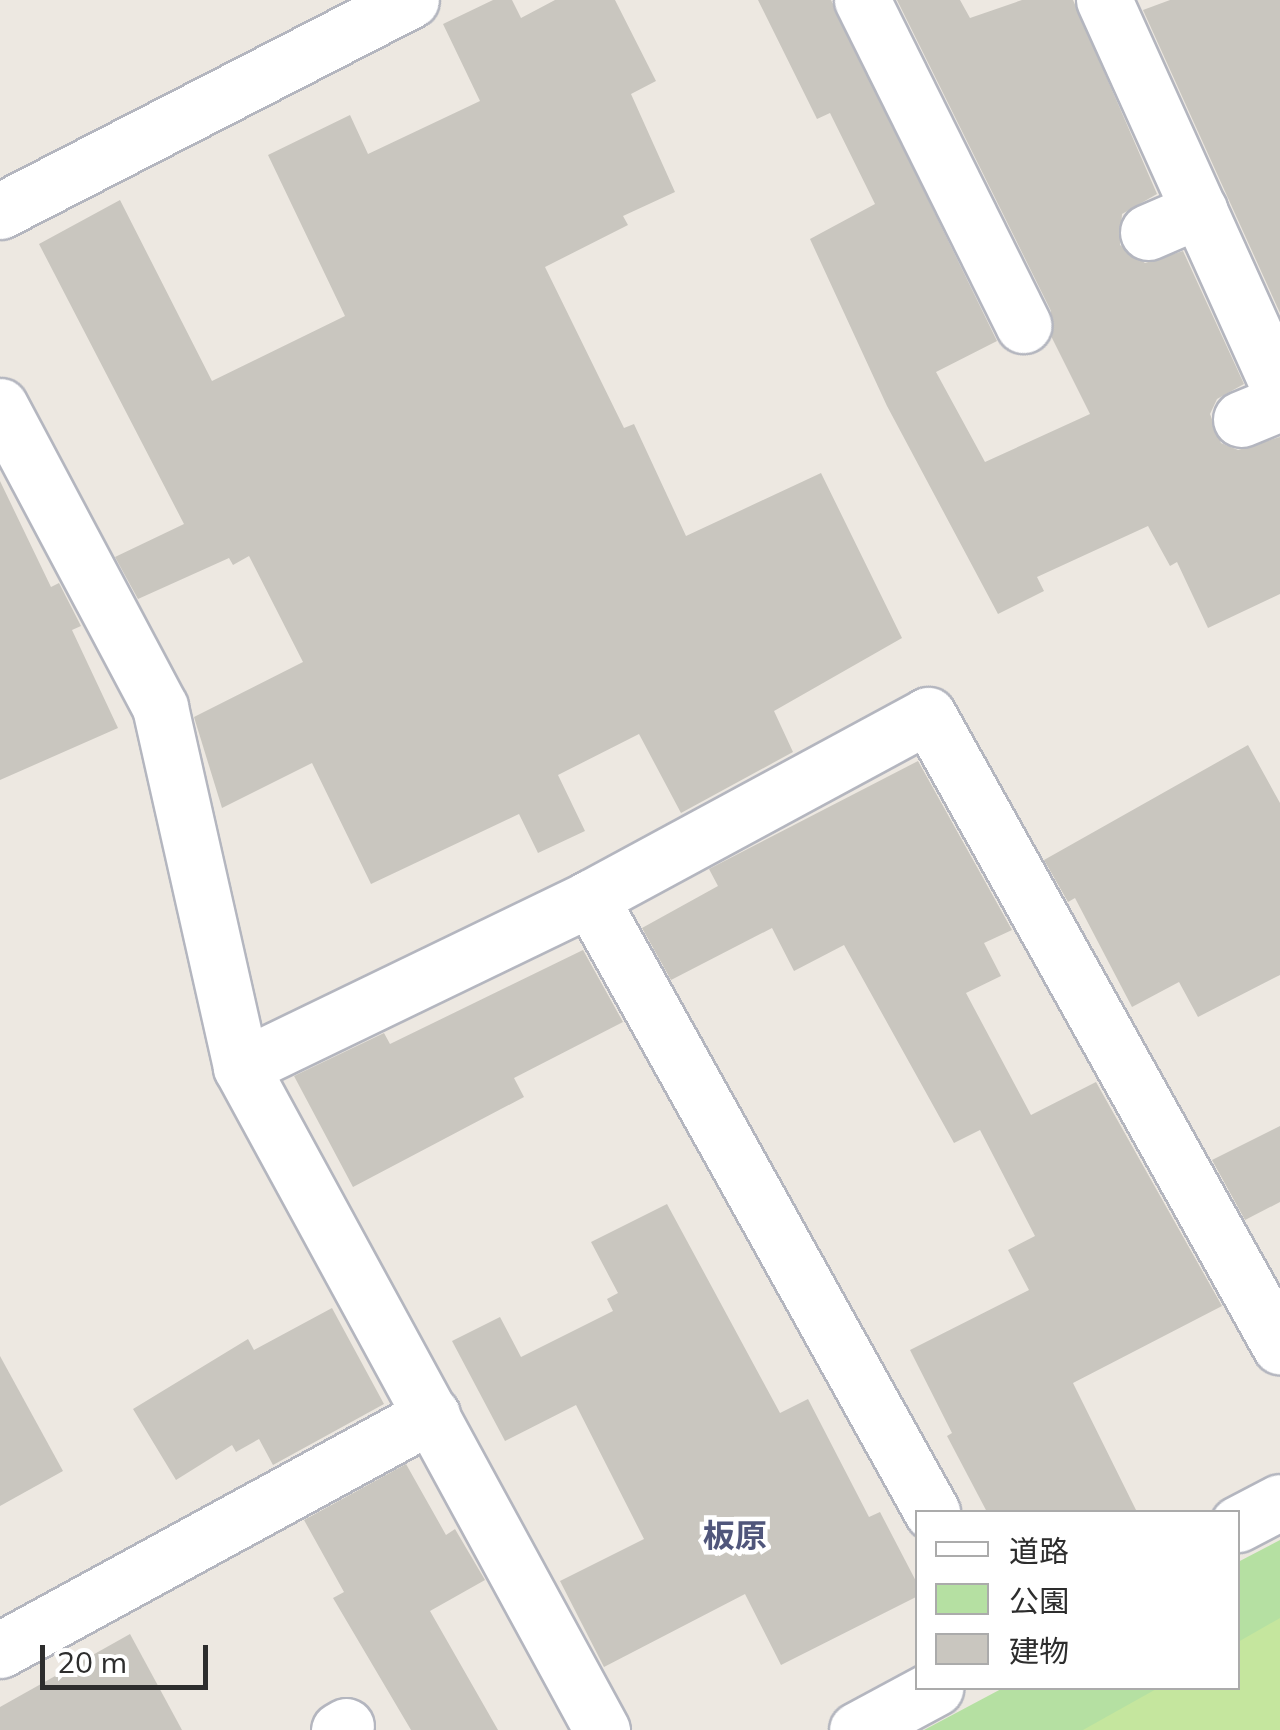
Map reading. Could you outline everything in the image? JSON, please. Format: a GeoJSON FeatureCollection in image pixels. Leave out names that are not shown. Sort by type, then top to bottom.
{"type":"FeatureCollection","features":[{"type":"Feature","properties":{"kind":"street"},"geometry":{"type":"LineString","coordinates":[[0,211],[411,0]]}},
{"type":"Feature","properties":{"kind":"street"},"geometry":{"type":"LineString","coordinates":[[862,0],[1024,325]]}},
{"type":"Feature","properties":{"kind":"street"},"geometry":{"type":"LineString","coordinates":[[1104,0],[1199,210],[1267,404]]}},
{"type":"Feature","properties":{"kind":"street"},"geometry":{"type":"LineString","coordinates":[[1148,232],[1199,210]]}},
{"type":"Feature","properties":{"kind":"street"},"geometry":{"type":"LineString","coordinates":[[0,406],[160,707],[241,1067],[602,1730]]}},
{"type":"Feature","properties":{"kind":"street"},"geometry":{"type":"LineString","coordinates":[[241,1067],[590,898],[928,715],[1280,1346]]}},
{"type":"Feature","properties":{"kind":"street"},"geometry":{"type":"LineString","coordinates":[[590,898],[931,1510]]}},
{"type":"Feature","properties":{"kind":"street"},"geometry":{"type":"LineString","coordinates":[[0,1650],[432,1414]]}},
{"type":"Feature","properties":{"kind":"street"},"geometry":{"type":"LineString","coordinates":[[1240,1523],[1280,1502]]}},
{"type":"Feature","properties":{"kind":"street"},"geometry":{"type":"LineString","coordinates":[[857,1730],[931,1690]]}},
{"type":"Feature","properties":{"kind":"green space"},"geometry":{"type":"Polygon","coordinates":[[[1280,1540],[1280,1730],[924,1730],[999,1690],[1240,1690],[1240,1561],[1280,1540]]]}},
{"type":"Feature","properties":{"kind":"green space"},"geometry":{"type":"Polygon","coordinates":[[[1280,1618],[1280,1730],[1083,1730],[1154,1690],[1240,1690],[1240,1641],[1280,1618]]]}},
{"type":"Feature","properties":{"kind":"building"},"geometry":{"type":"Polygon","coordinates":[[[493,0],[512,0],[521,18],[555,0],[615,0],[656,81],[631,94],[675,192],[623,216],[628,225],[545,267],[624,428],[634,424],[686,536],[821,473],[902,638],[774,711],[793,752],[681,813],[639,734],[558,775],[585,831],[538,853],[519,814],[371,884],[312,763],[222,808],[194,717],[303,662],[249,556],[233,565],[229,558],[138,599],[115,557],[184,524],[39,244],[120,200],[212,381],[345,316],[268,155],[350,115],[368,154],[480,101],[443,24],[493,0]]]}},
{"type":"Feature","properties":{"kind":"building"},"geometry":{"type":"Polygon","coordinates":[[[758,0],[831,0],[997,341],[936,372],[985,462],[1090,414],[1051,336],[1051,311],[897,0],[960,0],[970,18],[1022,0],[1073,0],[1157,194],[1122,214],[1120,245],[1145,263],[1183,251],[1244,384],[1217,399],[1210,414],[1221,443],[1238,450],[1280,437],[1280,594],[1208,628],[1177,562],[1170,566],[1148,526],[1037,577],[1044,591],[998,614],[887,406],[810,239],[875,204],[830,113],[817,119],[758,0]]]}},
{"type":"Feature","properties":{"kind":"building"},"geometry":{"type":"Polygon","coordinates":[[[1170,0],[1280,0],[1280,313],[1143,10],[1170,0]]]}},
{"type":"Feature","properties":{"kind":"building"},"geometry":{"type":"Polygon","coordinates":[[[0,481],[51,587],[59,583],[81,626],[72,630],[118,728],[0,780],[0,481]]]}},
{"type":"Feature","properties":{"kind":"building"},"geometry":{"type":"Polygon","coordinates":[[[1248,745],[1280,803],[1280,975],[1198,1017],[1179,982],[1132,1007],[1075,898],[1068,902],[1044,860],[1248,745]]]}},
{"type":"Feature","properties":{"kind":"building"},"geometry":{"type":"Polygon","coordinates":[[[918,761],[1012,930],[984,943],[1001,976],[966,993],[1031,1115],[1096,1082],[1222,1306],[1073,1383],[1136,1510],[986,1510],[947,1436],[952,1433],[910,1350],[1029,1290],[1008,1250],[1035,1236],[980,1130],[954,1143],[844,945],[794,971],[772,928],[671,980],[642,928],[718,886],[709,869],[918,761]]]}},
{"type":"Feature","properties":{"kind":"building"},"geometry":{"type":"Polygon","coordinates":[[[583,950],[623,1022],[514,1078],[524,1097],[353,1187],[294,1076],[384,1033],[390,1044],[583,950]]]}},
{"type":"Feature","properties":{"kind":"building"},"geometry":{"type":"Polygon","coordinates":[[[1280,1126],[1280,1202],[1245,1220],[1212,1160],[1280,1126]]]}},
{"type":"Feature","properties":{"kind":"building"},"geometry":{"type":"Polygon","coordinates":[[[667,1204],[780,1413],[808,1399],[869,1517],[880,1512],[915,1579],[915,1598],[781,1665],[745,1594],[604,1667],[560,1581],[644,1539],[576,1405],[505,1441],[452,1341],[500,1317],[521,1357],[613,1311],[607,1299],[618,1293],[591,1242],[667,1204]]]}},
{"type":"Feature","properties":{"kind":"building"},"geometry":{"type":"Polygon","coordinates":[[[332,1308],[384,1404],[273,1465],[259,1439],[236,1452],[232,1445],[176,1480],[133,1409],[248,1339],[254,1350],[332,1308]]]}},
{"type":"Feature","properties":{"kind":"building"},"geometry":{"type":"Polygon","coordinates":[[[0,1356],[63,1471],[0,1506],[0,1356]]]}},
{"type":"Feature","properties":{"kind":"building"},"geometry":{"type":"Polygon","coordinates":[[[406,1464],[446,1535],[455,1529],[485,1580],[430,1611],[498,1730],[411,1730],[333,1598],[344,1592],[304,1520],[406,1464]]]}},
{"type":"Feature","properties":{"kind":"building"},"geometry":{"type":"Polygon","coordinates":[[[130,1634],[182,1730],[0,1730],[0,1707],[130,1634]]]}},
{"type":"Feature","properties":{"kind":"district","name":"板原"},"geometry":{"type":"Point","coordinates":[735,1535]}}]}
